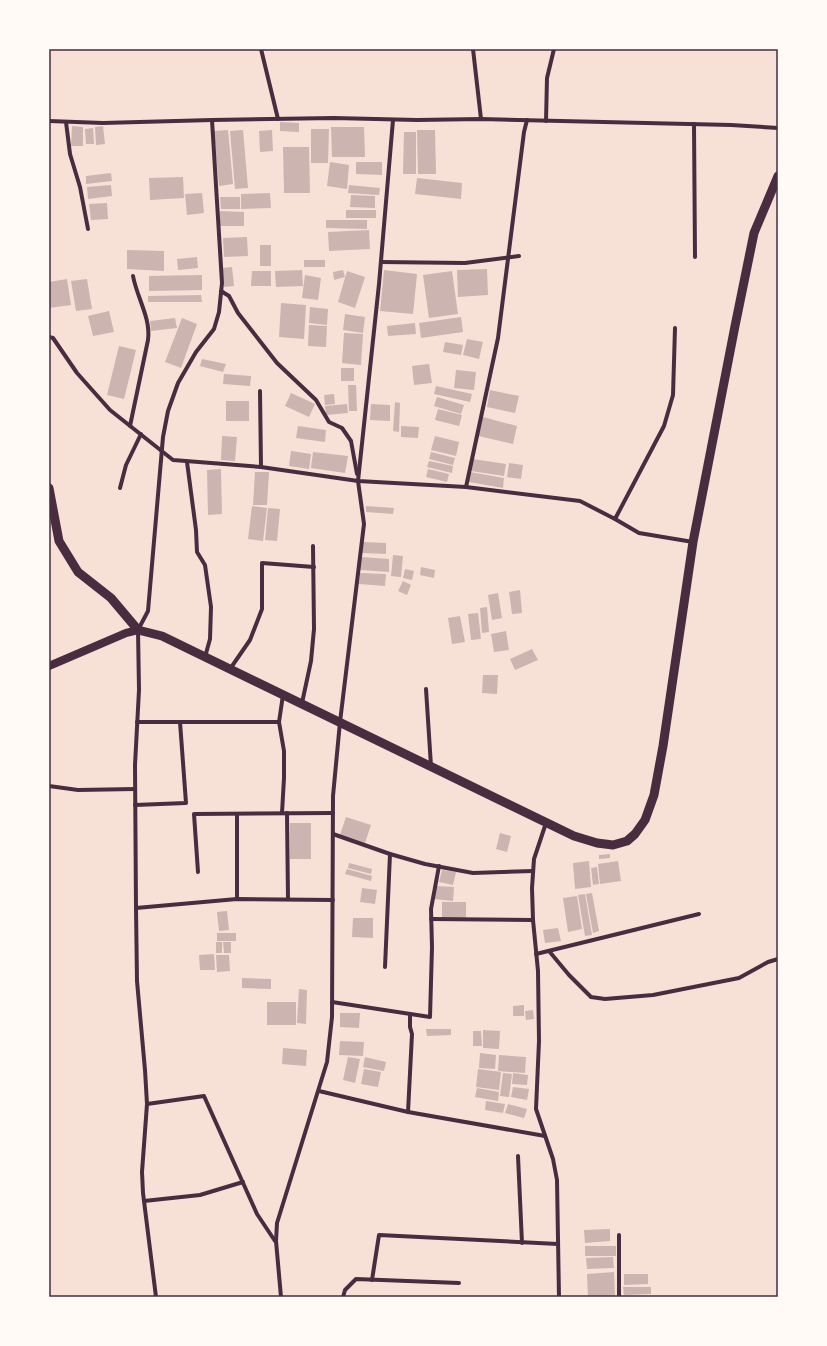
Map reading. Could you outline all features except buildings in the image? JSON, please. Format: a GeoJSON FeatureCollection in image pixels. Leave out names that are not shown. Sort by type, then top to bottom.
{"type":"FeatureCollection","features":[{"type":"Feature","properties":{"kind":"main road"},"geometry":{"type":"LineString","coordinates":[[49,666],[126,633],[138,630],[162,636],[574,836],[597,844],[613,845],[627,841],[635,834],[645,820],[654,795],[663,746],[693,542],[735,326],[754,234],[778,176]]}},
{"type":"Feature","properties":{"kind":"main road"},"geometry":{"type":"LineString","coordinates":[[49,488],[59,541],[74,566],[78,572],[111,598],[138,630]]}},
{"type":"Feature","properties":{"kind":"street"},"geometry":{"type":"LineString","coordinates":[[261,49],[278,119]]}},
{"type":"Feature","properties":{"kind":"street"},"geometry":{"type":"LineString","coordinates":[[473,49],[481,119]]}},
{"type":"Feature","properties":{"kind":"street"},"geometry":{"type":"LineString","coordinates":[[546,121],[547,78],[554,49]]}},
{"type":"Feature","properties":{"kind":"street"},"geometry":{"type":"LineString","coordinates":[[49,121],[104,123],[278,119],[481,119],[694,124],[778,128]]}},
{"type":"Feature","properties":{"kind":"street"},"geometry":{"type":"LineString","coordinates":[[156,1297],[144,1201],[142,1172],[147,1104],[137,982],[135,789],[140,690],[138,630],[148,611],[162,451],[168,411],[178,383],[196,352],[214,329],[220,312],[221,267],[212,120]]}},
{"type":"Feature","properties":{"kind":"street"},"geometry":{"type":"LineString","coordinates":[[358,481],[381,262],[393,120]]}},
{"type":"Feature","properties":{"kind":"street"},"geometry":{"type":"LineString","coordinates":[[466,487],[498,338],[524,132],[527,120]]}},
{"type":"Feature","properties":{"kind":"street"},"geometry":{"type":"LineString","coordinates":[[66,122],[70,154],[80,187],[88,229]]}},
{"type":"Feature","properties":{"kind":"street"},"geometry":{"type":"LineString","coordinates":[[694,124],[695,257]]}},
{"type":"Feature","properties":{"kind":"street"},"geometry":{"type":"LineString","coordinates":[[381,262],[464,263],[519,256]]}},
{"type":"Feature","properties":{"kind":"street"},"geometry":{"type":"LineString","coordinates":[[130,426],[149,329],[135,289],[133,276]]}},
{"type":"Feature","properties":{"kind":"street"},"geometry":{"type":"LineString","coordinates":[[221,291],[229,296],[238,313],[277,363],[316,400],[329,422],[342,428],[351,442],[364,524],[340,722],[333,796],[332,1017],[327,1062],[277,1223],[276,1241],[281,1297]]}},
{"type":"Feature","properties":{"kind":"street"},"geometry":{"type":"LineString","coordinates":[[615,519],[664,426],[673,395],[675,328]]}},
{"type":"Feature","properties":{"kind":"street"},"geometry":{"type":"LineString","coordinates":[[49,337],[53,338],[76,373],[110,410],[173,460],[261,467],[358,481],[466,487],[580,501],[639,533],[693,542]]}},
{"type":"Feature","properties":{"kind":"street"},"geometry":{"type":"LineString","coordinates":[[260,391],[261,467]]}},
{"type":"Feature","properties":{"kind":"street"},"geometry":{"type":"LineString","coordinates":[[120,488],[126,465],[141,434]]}},
{"type":"Feature","properties":{"kind":"street"},"geometry":{"type":"LineString","coordinates":[[187,462],[196,530],[197,552],[205,565],[211,607],[210,639],[205,657]]}},
{"type":"Feature","properties":{"kind":"street"},"geometry":{"type":"LineString","coordinates":[[302,704],[311,661],[314,629],[313,546]]}},
{"type":"Feature","properties":{"kind":"street"},"geometry":{"type":"LineString","coordinates":[[230,669],[250,640],[262,609],[262,563],[314,567]]}},
{"type":"Feature","properties":{"kind":"street"},"geometry":{"type":"LineString","coordinates":[[426,688],[431,766]]}},
{"type":"Feature","properties":{"kind":"street"},"geometry":{"type":"LineString","coordinates":[[283,695],[279,722],[284,751],[288,899]]}},
{"type":"Feature","properties":{"kind":"street"},"geometry":{"type":"LineString","coordinates":[[138,722],[279,722]]}},
{"type":"Feature","properties":{"kind":"street"},"geometry":{"type":"LineString","coordinates":[[135,805],[186,803],[180,722]]}},
{"type":"Feature","properties":{"kind":"street"},"geometry":{"type":"LineString","coordinates":[[49,786],[78,790],[135,789]]}},
{"type":"Feature","properties":{"kind":"street"},"geometry":{"type":"LineString","coordinates":[[198,872],[194,814],[333,813]]}},
{"type":"Feature","properties":{"kind":"street"},"geometry":{"type":"LineString","coordinates":[[237,814],[237,899]]}},
{"type":"Feature","properties":{"kind":"street"},"geometry":{"type":"LineString","coordinates":[[546,822],[534,860],[533,871],[533,920],[536,954],[539,1041],[536,1109],[553,1159],[557,1180],[559,1297]]}},
{"type":"Feature","properties":{"kind":"street"},"geometry":{"type":"LineString","coordinates":[[333,834],[390,854],[473,873],[533,871]]}},
{"type":"Feature","properties":{"kind":"street"},"geometry":{"type":"LineString","coordinates":[[385,967],[390,854]]}},
{"type":"Feature","properties":{"kind":"street"},"geometry":{"type":"LineString","coordinates":[[332,1002],[430,1017],[431,909],[439,866]]}},
{"type":"Feature","properties":{"kind":"street"},"geometry":{"type":"LineString","coordinates":[[136,908],[237,899],[333,900]]}},
{"type":"Feature","properties":{"kind":"street"},"geometry":{"type":"LineString","coordinates":[[536,954],[699,914]]}},
{"type":"Feature","properties":{"kind":"street"},"geometry":{"type":"LineString","coordinates":[[431,919],[533,920]]}},
{"type":"Feature","properties":{"kind":"street"},"geometry":{"type":"LineString","coordinates":[[549,951],[569,975],[591,997],[605,999],[653,995],[739,978],[768,962],[778,959]]}},
{"type":"Feature","properties":{"kind":"street"},"geometry":{"type":"LineString","coordinates":[[408,1112],[412,1034],[410,1027],[410,1014]]}},
{"type":"Feature","properties":{"kind":"street"},"geometry":{"type":"LineString","coordinates":[[319,1091],[408,1112],[545,1136]]}},
{"type":"Feature","properties":{"kind":"street"},"geometry":{"type":"LineString","coordinates":[[147,1104],[204,1096],[257,1214],[276,1241]]}},
{"type":"Feature","properties":{"kind":"street"},"geometry":{"type":"LineString","coordinates":[[518,1156],[522,1242]]}},
{"type":"Feature","properties":{"kind":"street"},"geometry":{"type":"LineString","coordinates":[[144,1201],[200,1194],[243,1182]]}},
{"type":"Feature","properties":{"kind":"street"},"geometry":{"type":"LineString","coordinates":[[372,1280],[379,1235],[558,1244]]}},
{"type":"Feature","properties":{"kind":"street"},"geometry":{"type":"LineString","coordinates":[[619,1235],[619,1297]]}},
{"type":"Feature","properties":{"kind":"street"},"geometry":{"type":"LineString","coordinates":[[343,1297],[345,1290],[356,1279],[459,1283]]}}]}
